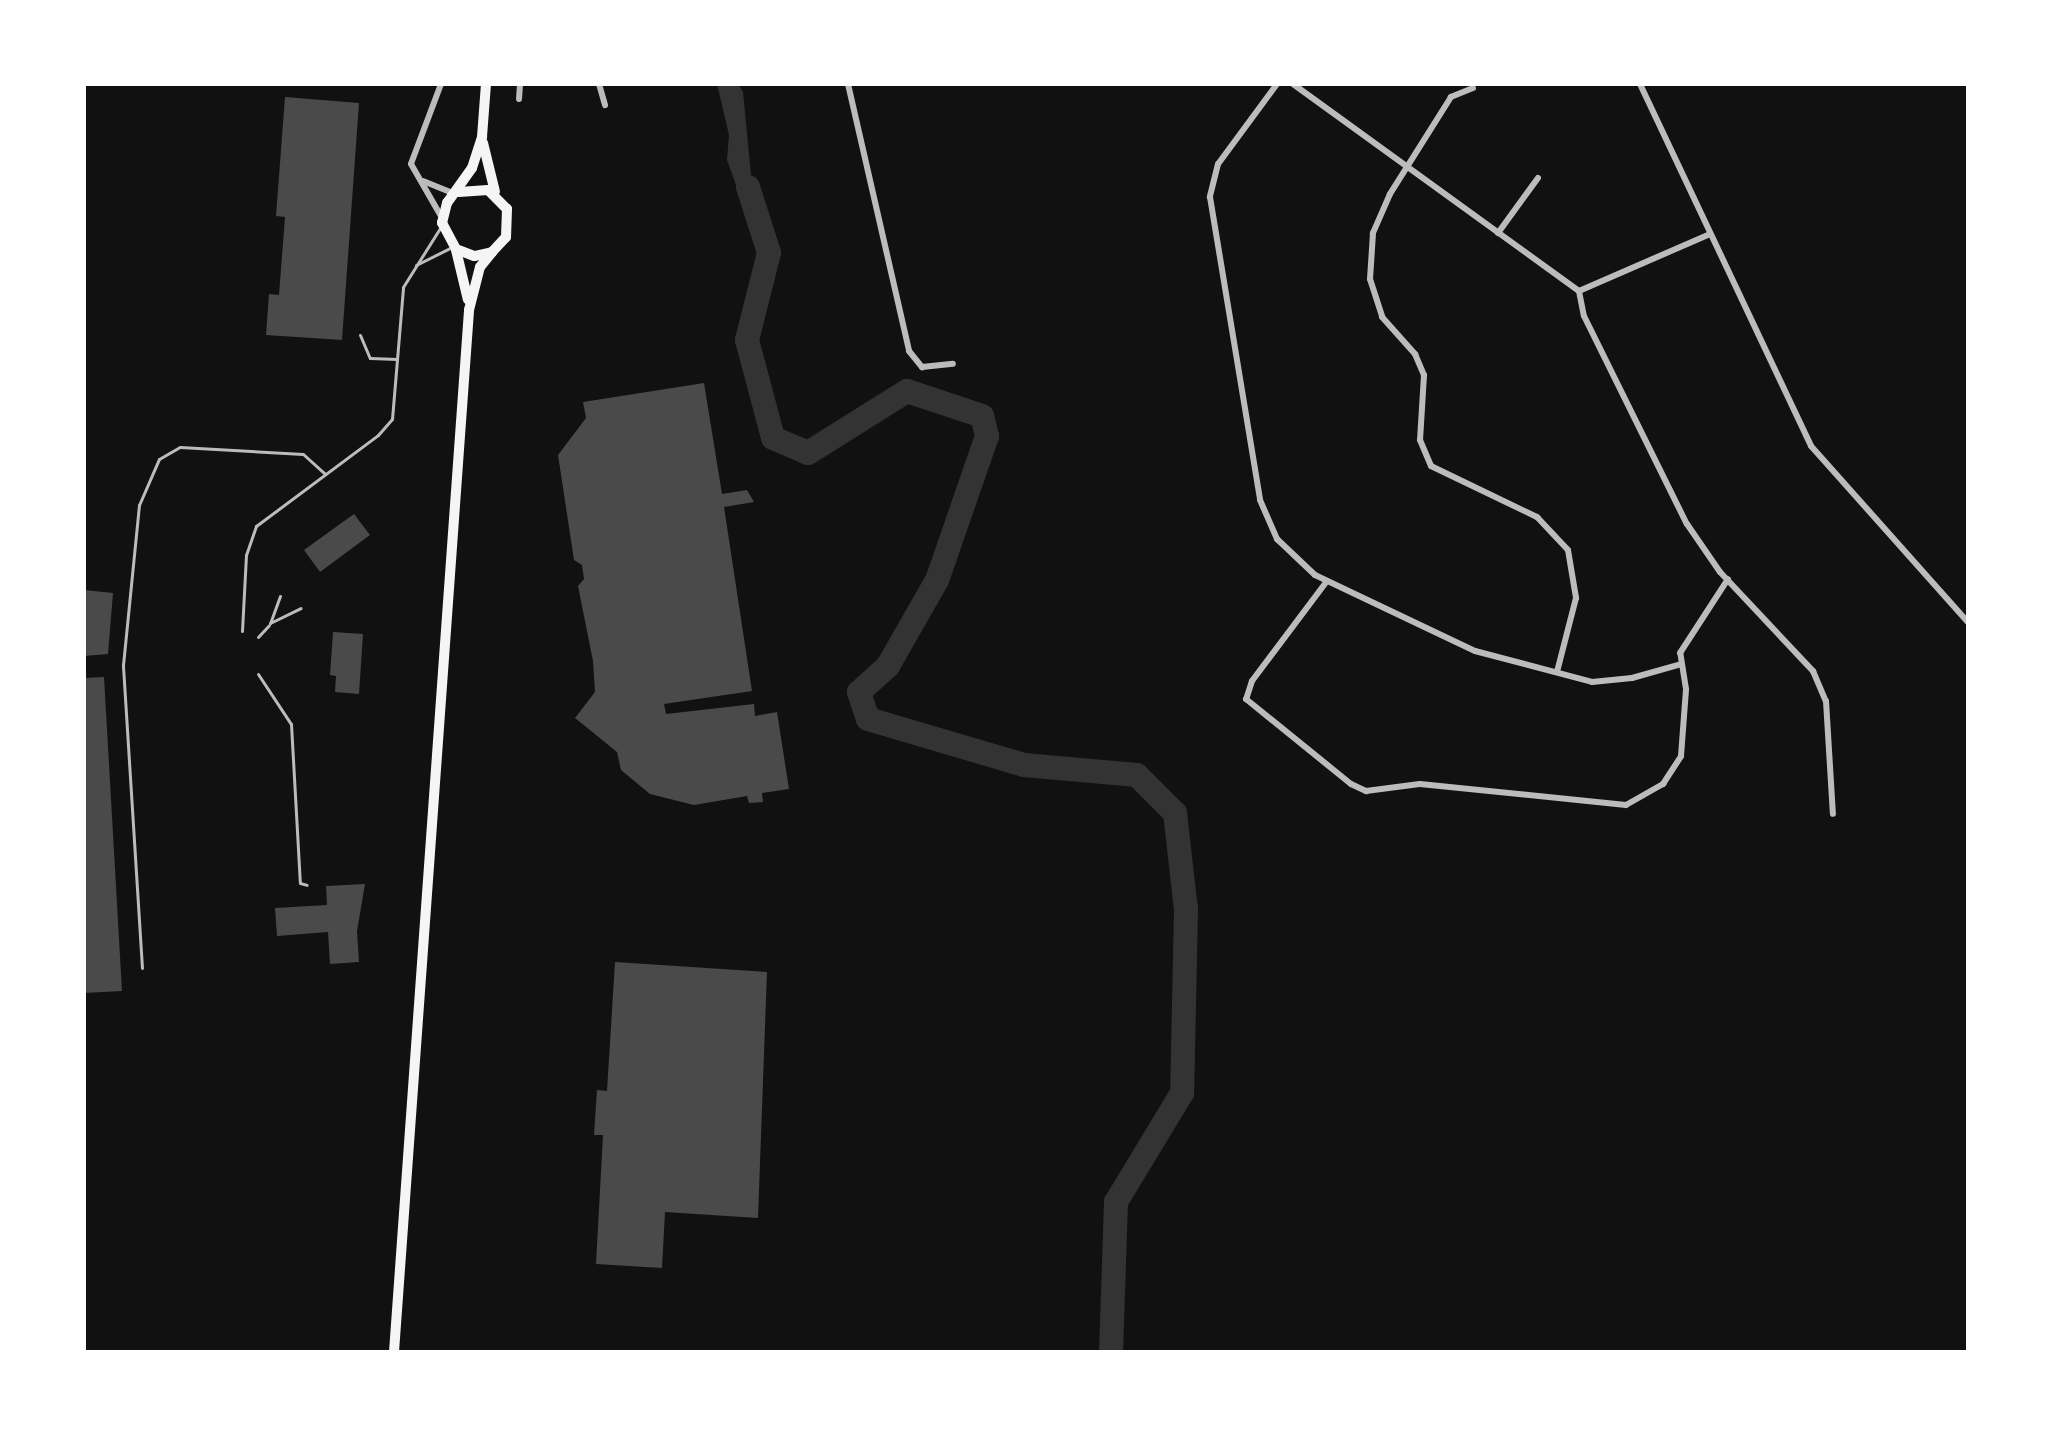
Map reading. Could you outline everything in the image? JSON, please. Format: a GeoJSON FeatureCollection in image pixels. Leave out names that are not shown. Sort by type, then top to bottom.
{"type":"FeatureCollection","features":[{"type":"Feature","properties":{"kind":"main road"},"geometry":{"type":"LineString","coordinates":[[394,1352],[469,310],[478,271],[509,228],[507,209],[497,195],[482,137],[486,84]]}},
{"type":"Feature","properties":{"kind":"main road"},"geometry":{"type":"LineString","coordinates":[[469,310],[454,248],[442,221],[458,193],[482,137]]}},
{"type":"Feature","properties":{"kind":"main road"},"geometry":{"type":"LineString","coordinates":[[458,193],[478,188],[497,195]]}},
{"type":"Feature","properties":{"kind":"main road"},"geometry":{"type":"LineString","coordinates":[[454,248],[474,256],[492,252]]}},
{"type":"Feature","properties":{"kind":"street"},"geometry":{"type":"LineString","coordinates":[[441,84],[411,155],[419,180],[442,221]]}},
{"type":"Feature","properties":{"kind":"street"},"geometry":{"type":"LineString","coordinates":[[519,99],[520,84]]}},
{"type":"Feature","properties":{"kind":"street"},"geometry":{"type":"LineString","coordinates":[[599,84],[605,105]]}},
{"type":"Feature","properties":{"kind":"street"},"geometry":{"type":"LineString","coordinates":[[848,84],[909,351],[922,367],[953,364]]}},
{"type":"Feature","properties":{"kind":"street"},"geometry":{"type":"LineString","coordinates":[[1277,84],[1218,164],[1211,208],[1264,514],[1285,550],[1327,581],[1465,647],[1592,682],[1632,678],[1681,664]]}},
{"type":"Feature","properties":{"kind":"street"},"geometry":{"type":"LineString","coordinates":[[1293,84],[1579,291],[1584,316],[1687,524],[1728,579],[1813,671],[1826,701],[1833,814]]}},
{"type":"Feature","properties":{"kind":"street"},"geometry":{"type":"LineString","coordinates":[[1640,84],[1817,455],[1968,622]]}},
{"type":"Feature","properties":{"kind":"street"},"geometry":{"type":"LineString","coordinates":[[1473,88],[1451,97],[1405,166],[1373,233],[1372,295],[1382,317],[1422,369],[1426,387],[1420,440],[1431,466],[1537,517],[1568,550],[1576,598],[1557,672]]}},
{"type":"Feature","properties":{"kind":"street"},"geometry":{"type":"LineString","coordinates":[[1498,233],[1538,178]]}},
{"type":"Feature","properties":{"kind":"street"},"geometry":{"type":"LineString","coordinates":[[419,180],[458,193]]}},
{"type":"Feature","properties":{"kind":"street"},"geometry":{"type":"LineString","coordinates":[[1579,291],[1710,234]]}},
{"type":"Feature","properties":{"kind":"street"},"geometry":{"type":"LineString","coordinates":[[1327,581],[1252,681],[1246,699],[1366,791],[1420,784],[1626,805],[1663,784],[1681,756],[1686,689],[1680,653],[1728,579]]}},
{"type":"Feature","properties":{"kind":"lane"},"geometry":{"type":"LineString","coordinates":[[242,631],[251,535],[261,520],[388,425],[403,287],[442,221]]}},
{"type":"Feature","properties":{"kind":"lane"},"geometry":{"type":"LineString","coordinates":[[413,267],[454,248]]}},
{"type":"Feature","properties":{"kind":"lane"},"geometry":{"type":"LineString","coordinates":[[360,335],[370,358],[397,359]]}},
{"type":"Feature","properties":{"kind":"lane"},"geometry":{"type":"LineString","coordinates":[[142,968],[123,665],[139,505],[159,459],[180,447],[303,454],[325,474]]}},
{"type":"Feature","properties":{"kind":"lane"},"geometry":{"type":"LineString","coordinates":[[258,637],[270,623],[280,596]]}},
{"type":"Feature","properties":{"kind":"lane"},"geometry":{"type":"LineString","coordinates":[[270,623],[301,608]]}},
{"type":"Feature","properties":{"kind":"lane"},"geometry":{"type":"LineString","coordinates":[[258,674],[291,724],[300,883],[307,885]]}},
{"type":"Feature","properties":{"kind":"shaded area"},"geometry":{"type":"Polygon","coordinates":[[[717,84],[738,84],[743,92],[752,185],[762,223],[737,188],[727,160],[729,135],[717,84]]]}},
{"type":"Feature","properties":{"kind":"building"},"geometry":{"type":"Polygon","coordinates":[[[285,97],[359,103],[342,340],[266,335],[269,294],[279,295],[285,217],[276,216],[285,97]]]}},
{"type":"Feature","properties":{"kind":"building"},"geometry":{"type":"Polygon","coordinates":[[[704,383],[722,494],[747,490],[754,502],[724,507],[752,691],[664,704],[666,714],[754,704],[755,716],[777,712],[789,789],[762,793],[763,802],[749,803],[747,796],[694,805],[650,794],[621,770],[617,752],[575,718],[595,692],[593,661],[578,586],[584,579],[582,565],[574,560],[558,455],[586,418],[583,402],[704,383]]]}},
{"type":"Feature","properties":{"kind":"building"},"geometry":{"type":"Polygon","coordinates":[[[354,514],[370,535],[320,572],[304,550],[354,514]]]}},
{"type":"Feature","properties":{"kind":"building"},"geometry":{"type":"Polygon","coordinates":[[[84,590],[113,593],[108,654],[84,656],[84,590]]]}},
{"type":"Feature","properties":{"kind":"building"},"geometry":{"type":"Polygon","coordinates":[[[333,632],[363,634],[359,694],[335,692],[336,676],[330,675],[333,632]]]}},
{"type":"Feature","properties":{"kind":"building"},"geometry":{"type":"Polygon","coordinates":[[[104,677],[122,991],[84,993],[84,678],[104,677]]]}},
{"type":"Feature","properties":{"kind":"building"},"geometry":{"type":"Polygon","coordinates":[[[365,884],[357,931],[359,962],[330,964],[328,932],[277,936],[275,908],[327,905],[326,886],[365,884]]]}},
{"type":"Feature","properties":{"kind":"building"},"geometry":{"type":"Polygon","coordinates":[[[615,962],[767,972],[758,1218],[665,1212],[662,1268],[596,1264],[603,1135],[594,1135],[597,1090],[607,1091],[615,962]]]}},
{"type":"Feature","properties":{"kind":"waterway"},"geometry":{"type":"LineString","coordinates":[[748,187],[769,253],[747,340],[773,438],[808,453],[907,391],[982,416],[987,436],[937,580],[888,666],[859,692],[868,719],[1024,765],[1137,775],[1175,813],[1186,909],[1182,1093],[1116,1202],[1111,1352]]}}]}
